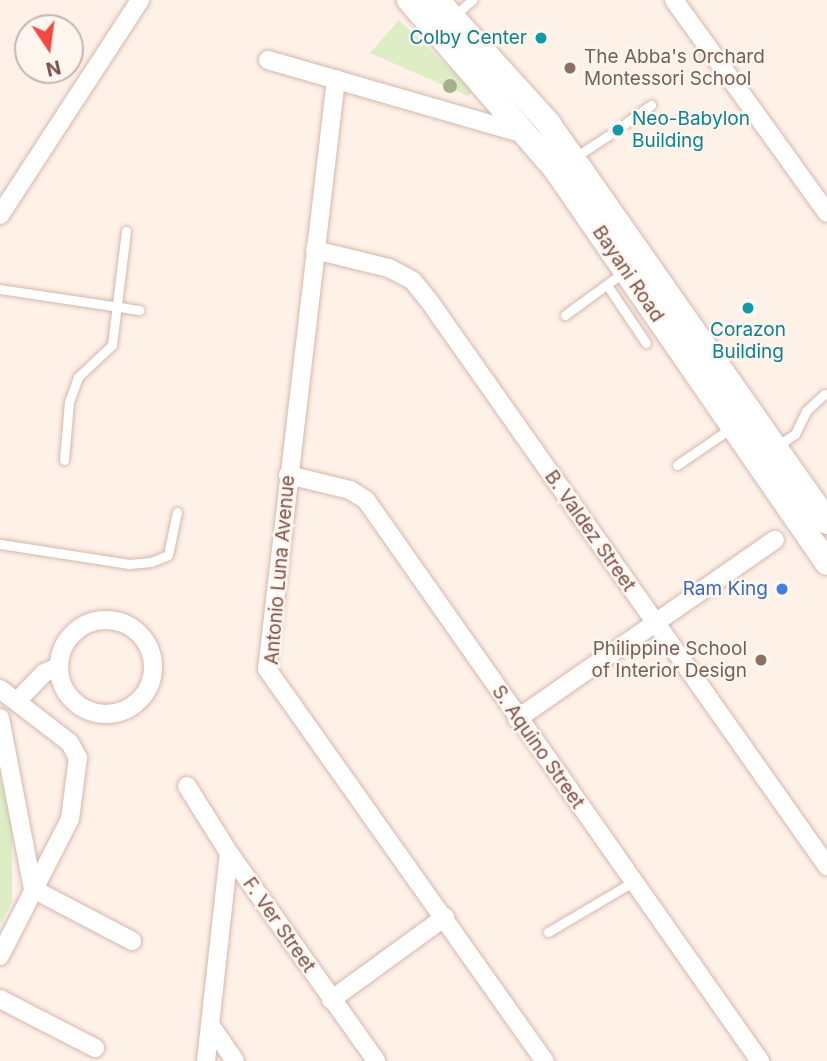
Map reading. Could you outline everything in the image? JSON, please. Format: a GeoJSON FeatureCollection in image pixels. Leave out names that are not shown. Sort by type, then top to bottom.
{"type":"FeatureCollection","features":[{"type":"Feature","properties":{"kind":"main road","name":"Bayani Road"},"geometry":{"type":"LineString","coordinates":[[409,0],[539,129]]}},
{"type":"Feature","properties":{"kind":"main road","name":"Bayani Road"},"geometry":{"type":"LineString","coordinates":[[445,8],[566,164],[775,447],[818,515],[827,563]]}},
{"type":"Feature","properties":{"kind":"main road","name":"Bayani Road"},"geometry":{"type":"LineString","coordinates":[[566,164],[616,278],[732,427],[818,515]]}},
{"type":"Feature","properties":{"kind":"street"},"geometry":{"type":"LineString","coordinates":[[0,215],[5,194],[140,0]]}},
{"type":"Feature","properties":{"kind":"street"},"geometry":{"type":"LineString","coordinates":[[674,0],[827,213]]}},
{"type":"Feature","properties":{"kind":"street"},"geometry":{"type":"LineString","coordinates":[[268,60],[539,129]]}},
{"type":"Feature","properties":{"kind":"street","name":"Antonio Luna Avenue"},"geometry":{"type":"LineString","coordinates":[[336,79],[267,669],[545,1061]]}},
{"type":"Feature","properties":{"kind":"street","name":"B. Valdez Street"},"geometry":{"type":"LineString","coordinates":[[315,250],[389,268],[413,281],[827,866]]}},
{"type":"Feature","properties":{"kind":"street","name":"S. Aquino Street"},"geometry":{"type":"LineString","coordinates":[[288,475],[350,490],[366,500],[517,719],[760,1061]]}},
{"type":"Feature","properties":{"kind":"street"},"geometry":{"type":"LineString","coordinates":[[517,719],[775,540]]}},
{"type":"Feature","properties":{"kind":"street"},"geometry":{"type":"LineString","coordinates":[[112,620],[142,636],[154,667],[142,699],[112,714],[79,706],[64,689],[58,667],[64,645],[79,627],[112,620]]}},
{"type":"Feature","properties":{"kind":"street"},"geometry":{"type":"LineString","coordinates":[[18,700],[44,673],[58,667]]}},
{"type":"Feature","properties":{"kind":"street"},"geometry":{"type":"LineString","coordinates":[[0,689],[18,700],[70,743],[78,758],[70,819],[0,956]]}},
{"type":"Feature","properties":{"kind":"street"},"geometry":{"type":"LineString","coordinates":[[0,718],[33,889]]}},
{"type":"Feature","properties":{"kind":"street","name":"F. Ver Street"},"geometry":{"type":"LineString","coordinates":[[187,786],[229,853],[376,1061]]}},
{"type":"Feature","properties":{"kind":"street"},"geometry":{"type":"LineString","coordinates":[[206,1061],[229,853]]}},
{"type":"Feature","properties":{"kind":"street"},"geometry":{"type":"LineString","coordinates":[[33,889],[132,941]]}},
{"type":"Feature","properties":{"kind":"street"},"geometry":{"type":"LineString","coordinates":[[331,1000],[445,917]]}},
{"type":"Feature","properties":{"kind":"street"},"geometry":{"type":"LineString","coordinates":[[0,999],[95,1048]]}},
{"type":"Feature","properties":{"kind":"street"},"geometry":{"type":"LineString","coordinates":[[211,1026],[235,1061]]}},
{"type":"Feature","properties":{"kind":"lane"},"geometry":{"type":"LineString","coordinates":[[445,8],[472,0]]}},
{"type":"Feature","properties":{"kind":"lane"},"geometry":{"type":"LineString","coordinates":[[626,123],[651,105]]}},
{"type":"Feature","properties":{"kind":"lane"},"geometry":{"type":"LineString","coordinates":[[566,164],[609,135]]}},
{"type":"Feature","properties":{"kind":"lane"},"geometry":{"type":"LineString","coordinates":[[64,460],[69,402],[78,377],[113,345],[126,231]]}},
{"type":"Feature","properties":{"kind":"lane"},"geometry":{"type":"LineString","coordinates":[[565,315],[616,278],[646,342]]}},
{"type":"Feature","properties":{"kind":"lane"},"geometry":{"type":"LineString","coordinates":[[0,289],[139,310]]}},
{"type":"Feature","properties":{"kind":"lane"},"geometry":{"type":"LineString","coordinates":[[775,447],[795,434],[806,411],[824,394]]}},
{"type":"Feature","properties":{"kind":"lane"},"geometry":{"type":"LineString","coordinates":[[677,465],[732,427]]}},
{"type":"Feature","properties":{"kind":"lane"},"geometry":{"type":"LineString","coordinates":[[0,544],[129,564],[151,562],[168,555],[177,512]]}},
{"type":"Feature","properties":{"kind":"lane"},"geometry":{"type":"LineString","coordinates":[[548,933],[633,882]]}},
{"type":"Feature","properties":{"kind":"green space"},"geometry":{"type":"Polygon","coordinates":[[[399,20],[473,91],[468,96],[370,53],[399,20]]]}},
{"type":"Feature","properties":{"kind":"green space"},"geometry":{"type":"Polygon","coordinates":[[[0,772],[12,830],[12,902],[0,925],[0,772]]]}},
{"type":"Feature","properties":{"kind":"place","name":"Colby Center"},"geometry":{"type":"Point","coordinates":[541,38]}},
{"type":"Feature","properties":{"kind":"place","name":"The Abba's Orchard Montessori School"},"geometry":{"type":"Point","coordinates":[570,68]}},
{"type":"Feature","properties":{"kind":"place","name":"Neo-Babylon Building"},"geometry":{"type":"Point","coordinates":[618,130]}},
{"type":"Feature","properties":{"kind":"place","name":"Corazon Building"},"geometry":{"type":"Point","coordinates":[748,308]}},
{"type":"Feature","properties":{"kind":"place","name":"Ram King"},"geometry":{"type":"Point","coordinates":[782,589]}},
{"type":"Feature","properties":{"kind":"place","name":"Philippine School of Interior Design"},"geometry":{"type":"Point","coordinates":[761,660]}}]}
